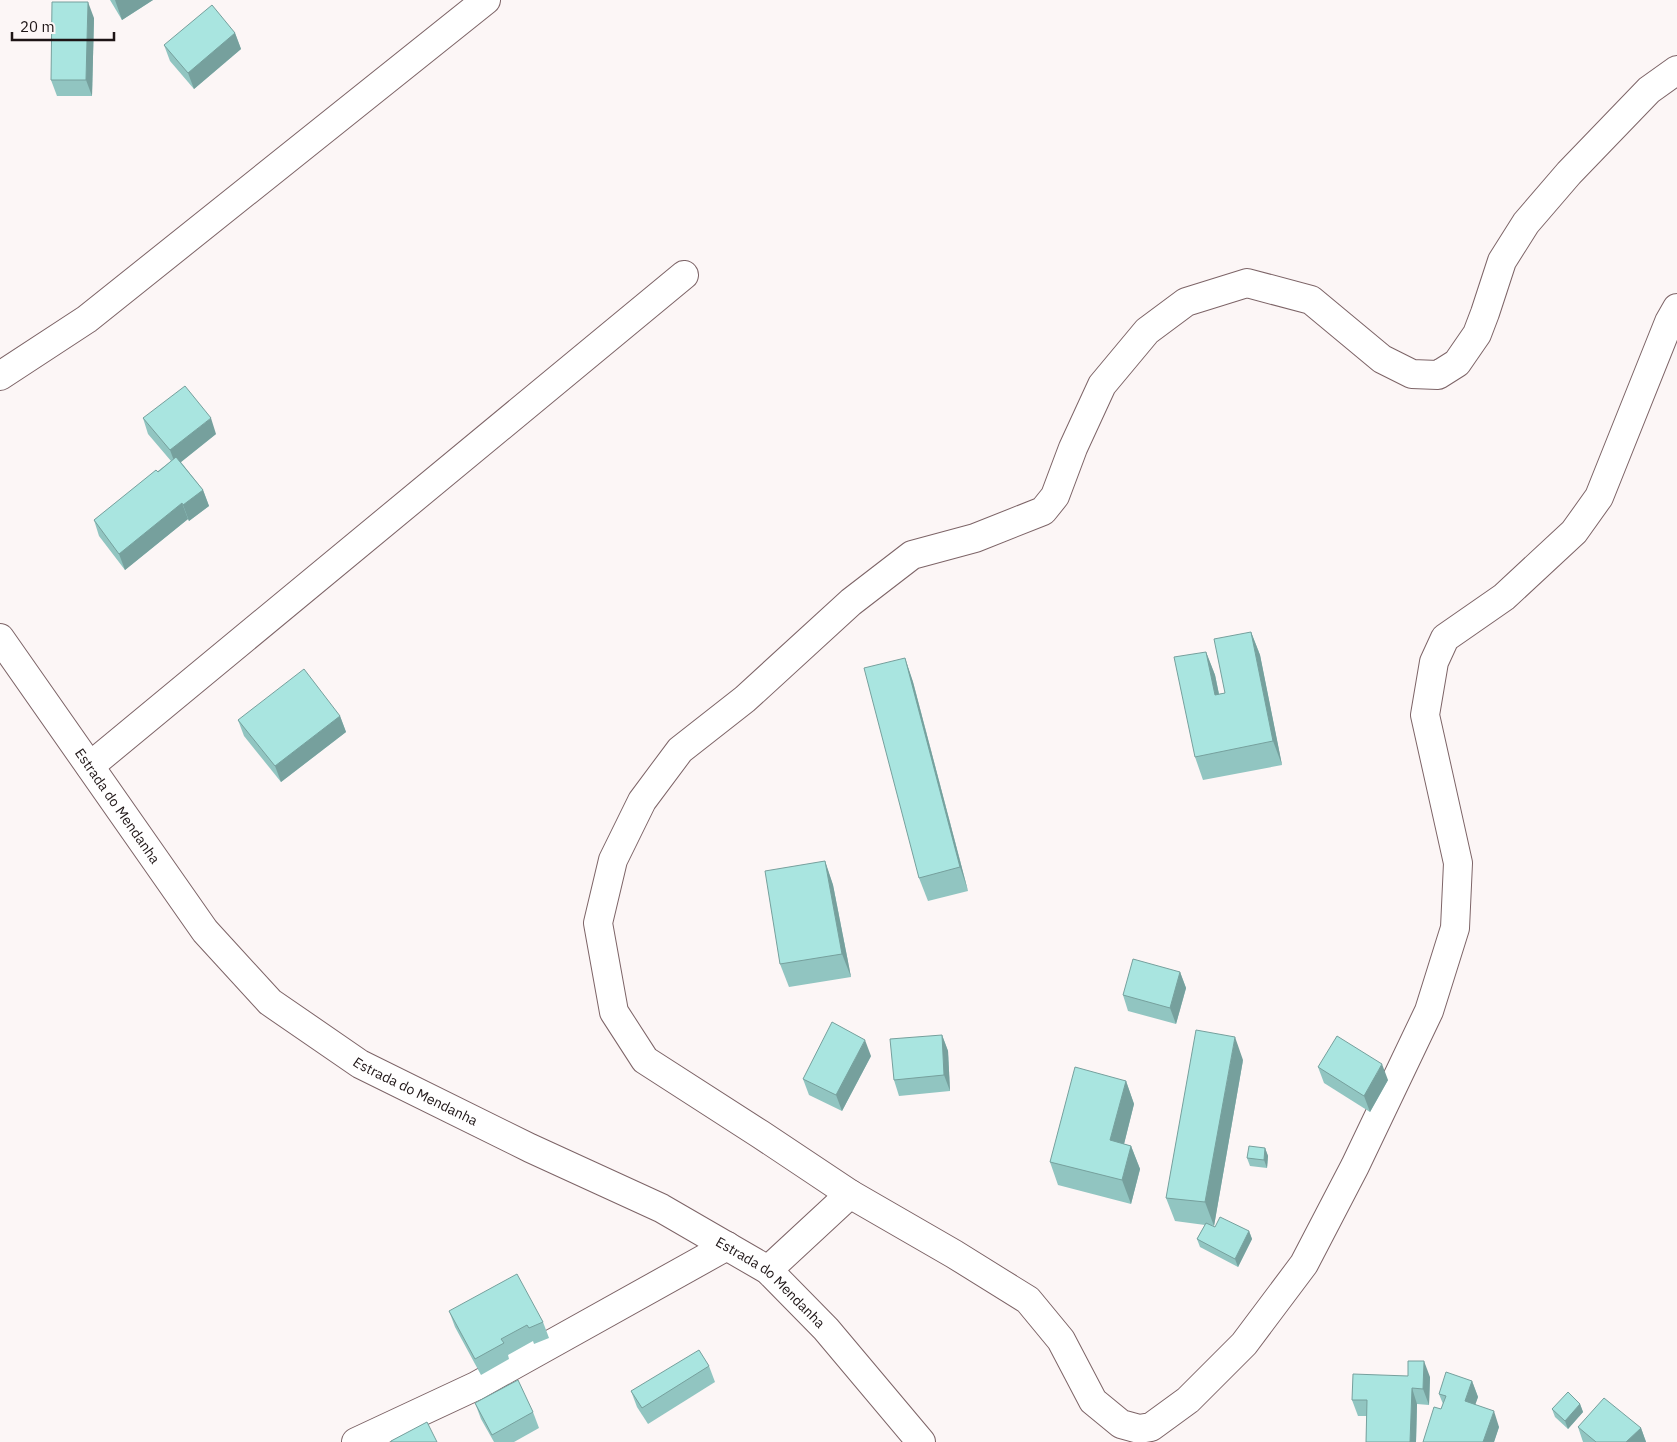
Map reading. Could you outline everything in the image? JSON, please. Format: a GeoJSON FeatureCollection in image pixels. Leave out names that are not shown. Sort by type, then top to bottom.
{"type":"FeatureCollection","features":[{"type":"Feature","properties":{"kind":"street"},"geometry":{"type":"LineString","coordinates":[[0,376],[87,319],[486,0]]}},
{"type":"Feature","properties":{"kind":"street"},"geometry":{"type":"LineString","coordinates":[[1677,70],[1649,90],[1568,174],[1526,223],[1502,261],[1477,334],[1456,363],[1438,375],[1412,374],[1382,359],[1311,300],[1247,282],[1186,302],[1147,331],[1102,385],[1073,448],[1055,496],[1043,511],[975,538],[912,555],[852,602],[745,699],[680,750],[642,801],[613,860],[598,923],[614,1012],[645,1060],[850,1194],[954,1254],[1028,1300],[1061,1340],[1094,1401],[1122,1424],[1139,1429],[1151,1427],[1188,1400],[1244,1344],[1304,1264],[1429,1011],[1455,928],[1458,863],[1424,716],[1434,662],[1445,638],[1504,597],[1574,532],[1599,497],[1668,322],[1677,308]]}},
{"type":"Feature","properties":{"kind":"street"},"geometry":{"type":"LineString","coordinates":[[90,766],[684,275]]}},
{"type":"Feature","properties":{"kind":"street","name":"Estrada do Mendanha"},"geometry":{"type":"LineString","coordinates":[[0,638],[205,931],[270,1002],[360,1064],[530,1148],[661,1208],[768,1270],[826,1329],[921,1442]]}},
{"type":"Feature","properties":{"kind":"street"},"geometry":{"type":"LineString","coordinates":[[768,1270],[850,1194]]}},
{"type":"Feature","properties":{"kind":"street"},"geometry":{"type":"LineString","coordinates":[[356,1442],[476,1386],[727,1246]]}},
{"type":"Feature","properties":{"kind":"building"},"geometry":{"type":"Polygon","coordinates":[[[52,2],[88,2],[86,80],[51,80],[52,2]]]}},
{"type":"Feature","properties":{"kind":"building"},"geometry":{"type":"Polygon","coordinates":[[[212,5],[235,33],[188,73],[164,45],[212,5]]]}},
{"type":"Feature","properties":{"kind":"building"},"geometry":{"type":"Polygon","coordinates":[[[185,386],[211,418],[170,450],[143,418],[185,386]]]}},
{"type":"Feature","properties":{"kind":"building"},"geometry":{"type":"Polygon","coordinates":[[[176,457],[203,490],[183,505],[182,503],[119,554],[94,520],[156,470],[158,472],[176,457]]]}},
{"type":"Feature","properties":{"kind":"building"},"geometry":{"type":"Polygon","coordinates":[[[1251,632],[1273,741],[1195,757],[1174,657],[1206,652],[1215,695],[1225,693],[1214,639],[1251,632]]]}},
{"type":"Feature","properties":{"kind":"building"},"geometry":{"type":"Polygon","coordinates":[[[905,658],[960,867],[919,878],[864,668],[905,658]]]}},
{"type":"Feature","properties":{"kind":"building"},"geometry":{"type":"Polygon","coordinates":[[[304,669],[340,716],[275,766],[238,720],[304,669]]]}},
{"type":"Feature","properties":{"kind":"building"},"geometry":{"type":"Polygon","coordinates":[[[825,861],[842,954],[780,964],[765,871],[825,861]]]}},
{"type":"Feature","properties":{"kind":"building"},"geometry":{"type":"Polygon","coordinates":[[[1133,959],[1180,972],[1170,1008],[1123,995],[1133,959]]]}},
{"type":"Feature","properties":{"kind":"building"},"geometry":{"type":"Polygon","coordinates":[[[832,1022],[865,1040],[836,1095],[803,1079],[832,1022]]]}},
{"type":"Feature","properties":{"kind":"building"},"geometry":{"type":"Polygon","coordinates":[[[1196,1030],[1235,1037],[1205,1202],[1166,1198],[1196,1030]]]}},
{"type":"Feature","properties":{"kind":"building"},"geometry":{"type":"Polygon","coordinates":[[[942,1035],[944,1075],[894,1080],[890,1039],[942,1035]]]}},
{"type":"Feature","properties":{"kind":"building"},"geometry":{"type":"Polygon","coordinates":[[[1337,1036],[1382,1064],[1364,1096],[1318,1067],[1337,1036]]]}},
{"type":"Feature","properties":{"kind":"building"},"geometry":{"type":"Polygon","coordinates":[[[1075,1067],[1126,1081],[1110,1140],[1131,1146],[1122,1180],[1050,1162],[1075,1067]]]}},
{"type":"Feature","properties":{"kind":"building"},"geometry":{"type":"Polygon","coordinates":[[[1249,1146],[1265,1148],[1264,1160],[1247,1158],[1249,1146]]]}},
{"type":"Feature","properties":{"kind":"building"},"geometry":{"type":"Polygon","coordinates":[[[1220,1217],[1249,1231],[1235,1259],[1197,1239],[1206,1223],[1215,1227],[1220,1217]]]}},
{"type":"Feature","properties":{"kind":"building"},"geometry":{"type":"Polygon","coordinates":[[[517,1274],[543,1322],[529,1328],[527,1325],[501,1339],[504,1343],[475,1359],[449,1311],[517,1274]]]}},
{"type":"Feature","properties":{"kind":"building"},"geometry":{"type":"Polygon","coordinates":[[[699,1350],[709,1366],[642,1408],[631,1391],[699,1350]]]}},
{"type":"Feature","properties":{"kind":"building"},"geometry":{"type":"Polygon","coordinates":[[[1408,1361],[1424,1361],[1423,1389],[1412,1388],[1410,1442],[1366,1442],[1367,1400],[1352,1400],[1353,1374],[1408,1376],[1408,1361]]]}},
{"type":"Feature","properties":{"kind":"building"},"geometry":{"type":"Polygon","coordinates":[[[1446,1372],[1472,1381],[1465,1401],[1494,1411],[1483,1442],[1423,1442],[1434,1407],[1441,1409],[1446,1396],[1439,1394],[1446,1372]]]}},
{"type":"Feature","properties":{"kind":"building"},"geometry":{"type":"Polygon","coordinates":[[[518,1380],[533,1412],[492,1435],[475,1403],[518,1380]]]}},
{"type":"Feature","properties":{"kind":"building"},"geometry":{"type":"Polygon","coordinates":[[[1568,1392],[1580,1404],[1565,1421],[1552,1409],[1568,1392]]]}},
{"type":"Feature","properties":{"kind":"building"},"geometry":{"type":"Polygon","coordinates":[[[1604,1398],[1641,1428],[1626,1442],[1596,1442],[1578,1427],[1604,1398]]]}},
{"type":"Feature","properties":{"kind":"building"},"geometry":{"type":"Polygon","coordinates":[[[427,1422],[437,1442],[391,1442],[391,1441],[427,1422]]]}}]}
